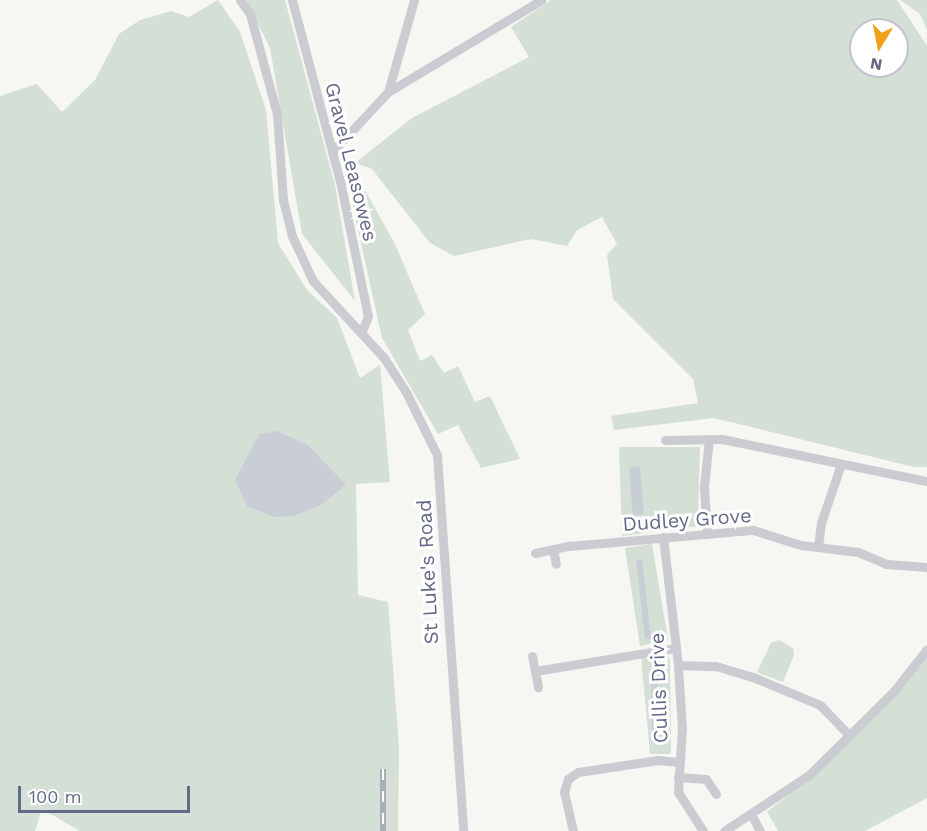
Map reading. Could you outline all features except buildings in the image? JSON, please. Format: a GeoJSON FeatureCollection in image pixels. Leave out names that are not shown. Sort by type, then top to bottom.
{"type":"FeatureCollection","features":[{"type":"Feature","properties":{"kind":"street","name":"St Luke's Road"},"geometry":{"type":"LineString","coordinates":[[240,0],[250,14],[277,114],[283,200],[292,236],[313,281],[336,311],[361,333],[406,392],[437,454],[463,831]]}},
{"type":"Feature","properties":{"kind":"street","name":"Gravel Leasowes"},"geometry":{"type":"LineString","coordinates":[[292,0],[332,152],[368,316],[361,333]]}},
{"type":"Feature","properties":{"kind":"street"},"geometry":{"type":"LineString","coordinates":[[388,93],[414,0]]}},
{"type":"Feature","properties":{"kind":"street"},"geometry":{"type":"LineString","coordinates":[[332,152],[388,93],[541,0]]}},
{"type":"Feature","properties":{"kind":"street"},"geometry":{"type":"LineString","coordinates":[[707,534],[704,487],[709,439]]}},
{"type":"Feature","properties":{"kind":"street"},"geometry":{"type":"LineString","coordinates":[[665,440],[709,439],[927,481]]}},
{"type":"Feature","properties":{"kind":"street"},"geometry":{"type":"LineString","coordinates":[[818,547],[821,523],[841,464]]}},
{"type":"Feature","properties":{"kind":"street","name":"Dudley Grove"},"geometry":{"type":"LineString","coordinates":[[535,554],[663,537],[753,530],[818,547],[858,552],[886,564],[927,567]]}},
{"type":"Feature","properties":{"kind":"street","name":"Cullis Drive"},"geometry":{"type":"LineString","coordinates":[[663,537],[678,665],[682,735],[678,762],[678,792],[704,831]]}},
{"type":"Feature","properties":{"kind":"street"},"geometry":{"type":"LineString","coordinates":[[553,550],[556,564]]}},
{"type":"Feature","properties":{"kind":"street"},"geometry":{"type":"LineString","coordinates":[[535,671],[676,648]]}},
{"type":"Feature","properties":{"kind":"street"},"geometry":{"type":"LineString","coordinates":[[724,831],[809,775],[894,691],[927,649]]}},
{"type":"Feature","properties":{"kind":"street"},"geometry":{"type":"LineString","coordinates":[[532,656],[538,687]]}},
{"type":"Feature","properties":{"kind":"street"},"geometry":{"type":"LineString","coordinates":[[678,665],[716,666],[753,677],[820,705],[849,735]]}},
{"type":"Feature","properties":{"kind":"street"},"geometry":{"type":"LineString","coordinates":[[573,831],[564,792],[568,779],[578,772],[658,759],[678,762]]}},
{"type":"Feature","properties":{"kind":"street"},"geometry":{"type":"LineString","coordinates":[[678,777],[706,779],[716,794]]}},
{"type":"Feature","properties":{"kind":"street"},"geometry":{"type":"LineString","coordinates":[[751,814],[760,831]]}},
{"type":"Feature","properties":{"kind":"shaded area"},"geometry":{"type":"Polygon","coordinates":[[[218,0],[240,32],[266,110],[278,243],[307,290],[337,318],[360,378],[380,365],[390,482],[356,484],[358,595],[388,602],[399,747],[398,831],[80,831],[42,809],[35,831],[0,831],[0,96],[37,84],[62,112],[95,80],[119,34],[140,20],[171,11],[189,17],[218,0]],[[259,434],[253,447],[294,516],[322,505],[346,485],[259,434]]]}},
{"type":"Feature","properties":{"kind":"shaded area"},"geometry":{"type":"Polygon","coordinates":[[[246,0],[285,0],[335,185],[355,301],[302,234],[270,48],[246,0]]]}},
{"type":"Feature","properties":{"kind":"shaded area"},"geometry":{"type":"Polygon","coordinates":[[[551,0],[897,0],[909,18],[849,18],[849,78],[909,78],[909,18],[927,46],[927,467],[914,467],[714,418],[614,430],[611,416],[698,403],[693,379],[613,299],[607,255],[617,244],[602,217],[577,230],[567,246],[531,239],[454,256],[430,243],[372,169],[355,163],[412,118],[529,57],[511,27],[551,0]]]}},
{"type":"Feature","properties":{"kind":"shaded area"},"geometry":{"type":"Polygon","coordinates":[[[900,0],[927,0],[927,30],[920,14],[900,0]]]}},
{"type":"Feature","properties":{"kind":"shaded area"},"geometry":{"type":"Polygon","coordinates":[[[359,189],[366,192],[394,242],[425,314],[408,330],[420,361],[432,355],[444,373],[458,366],[475,402],[490,396],[520,459],[481,468],[458,425],[438,434],[382,338],[351,198],[359,189]]]}},
{"type":"Feature","properties":{"kind":"shaded area"},"geometry":{"type":"Polygon","coordinates":[[[277,431],[308,445],[346,485],[322,505],[294,516],[274,517],[247,506],[235,480],[259,434],[277,431]]]}},
{"type":"Feature","properties":{"kind":"shaded area"},"geometry":{"type":"Polygon","coordinates":[[[619,447],[700,447],[698,526],[622,536],[619,447]]]}},
{"type":"Feature","properties":{"kind":"shaded area"},"geometry":{"type":"Polygon","coordinates":[[[640,466],[644,513],[633,517],[629,468],[640,466]]]}},
{"type":"Feature","properties":{"kind":"shaded area"},"geometry":{"type":"Polygon","coordinates":[[[652,544],[668,640],[640,646],[625,548],[652,544]]]}},
{"type":"Feature","properties":{"kind":"shaded area"},"geometry":{"type":"Polygon","coordinates":[[[642,559],[651,639],[645,639],[636,560],[642,559]]]}},
{"type":"Feature","properties":{"kind":"shaded area"},"geometry":{"type":"Polygon","coordinates":[[[779,640],[793,648],[794,655],[783,682],[757,672],[771,643],[779,640]]]}},
{"type":"Feature","properties":{"kind":"shaded area"},"geometry":{"type":"Polygon","coordinates":[[[666,653],[670,660],[671,754],[650,754],[641,657],[666,653]]]}},
{"type":"Feature","properties":{"kind":"shaded area"},"geometry":{"type":"Polygon","coordinates":[[[927,655],[927,798],[865,831],[778,831],[767,812],[828,763],[902,688],[927,655]]]}},
{"type":"Feature","properties":{"kind":"shaded area"},"geometry":{"type":"Polygon","coordinates":[[[657,667],[659,738],[652,738],[651,668],[657,667]]]}},
{"type":"Feature","properties":{"kind":"railway"},"geometry":{"type":"LineString","coordinates":[[383,769],[383,831]]}}]}
